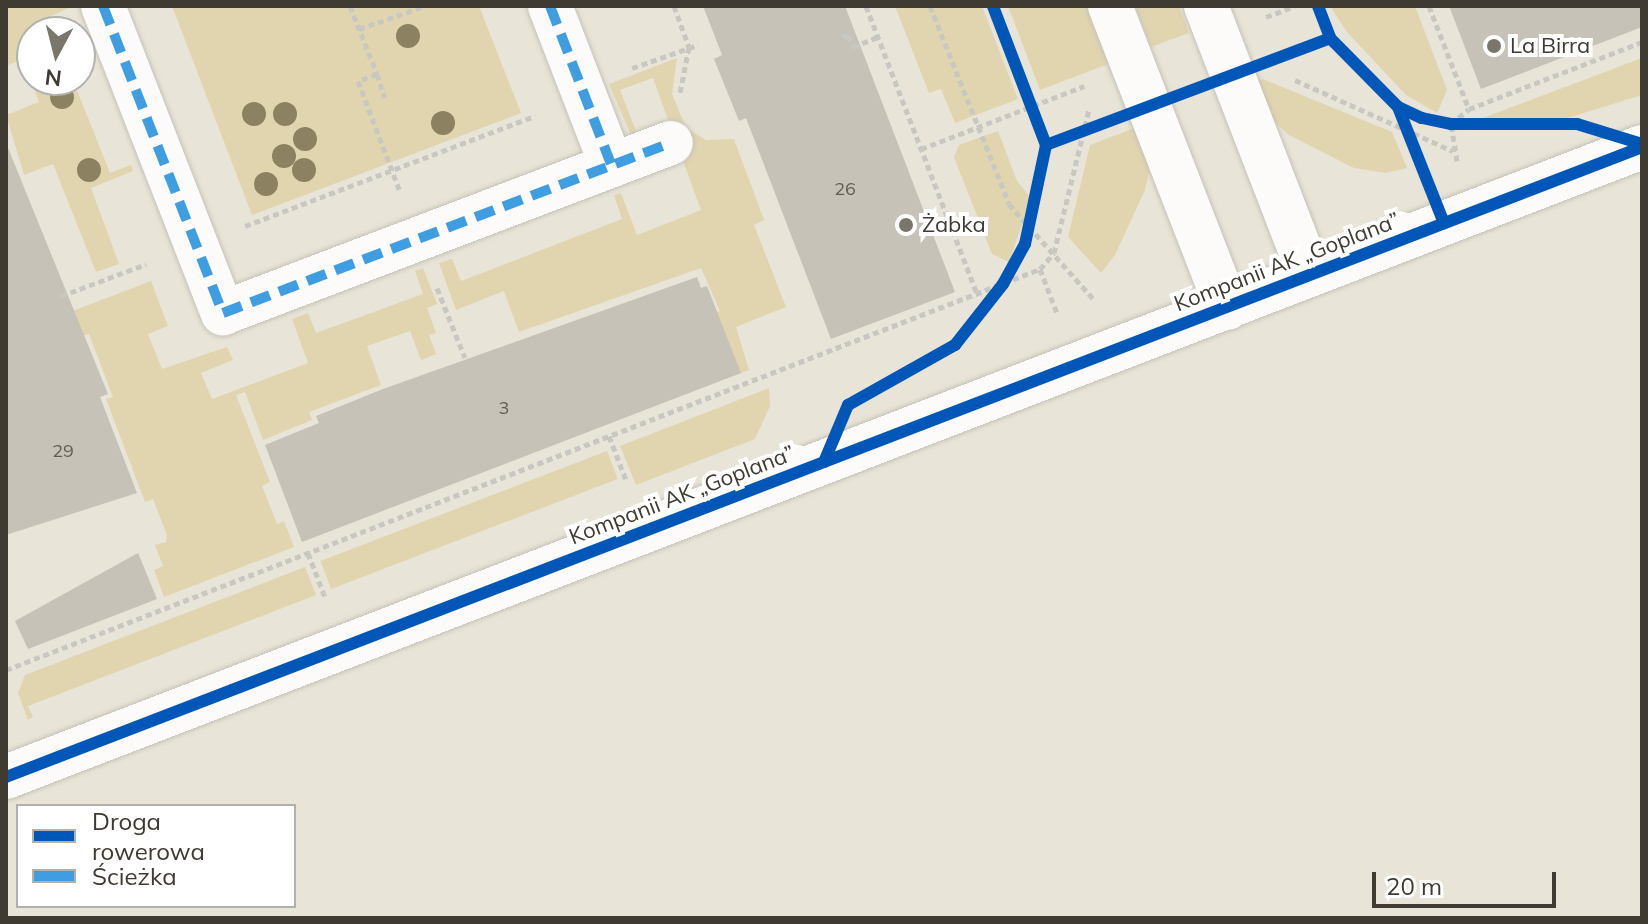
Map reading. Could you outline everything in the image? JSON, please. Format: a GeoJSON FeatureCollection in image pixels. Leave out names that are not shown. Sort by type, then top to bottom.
{"type":"FeatureCollection","features":[{"type":"Feature","properties":{"kind":"street"},"geometry":{"type":"LineString","coordinates":[[103,6],[223,313],[671,143]]}},
{"type":"Feature","properties":{"kind":"street"},"geometry":{"type":"LineString","coordinates":[[550,6],[611,164]]}},
{"type":"Feature","properties":{"kind":"street"},"geometry":{"type":"LineString","coordinates":[[1110,6],[1227,308]]}},
{"type":"Feature","properties":{"kind":"street"},"geometry":{"type":"LineString","coordinates":[[1206,6],[1251,67],[1310,275]]}},
{"type":"Feature","properties":{"kind":"street","name":"Kompanii AK „Goplana”"},"geometry":{"type":"LineString","coordinates":[[6,777],[1642,147]]}},
{"type":"Feature","properties":{"kind":"path"},"geometry":{"type":"LineString","coordinates":[[350,6],[385,98]]}},
{"type":"Feature","properties":{"kind":"path"},"geometry":{"type":"LineString","coordinates":[[359,29],[425,6]]}},
{"type":"Feature","properties":{"kind":"path"},"geometry":{"type":"LineString","coordinates":[[674,6],[689,47]]}},
{"type":"Feature","properties":{"kind":"path"},"geometry":{"type":"LineString","coordinates":[[866,6],[977,293]]}},
{"type":"Feature","properties":{"kind":"path"},"geometry":{"type":"LineString","coordinates":[[930,6],[1009,204],[1032,222],[1054,253],[1133,343]]}},
{"type":"Feature","properties":{"kind":"path"},"geometry":{"type":"LineString","coordinates":[[1429,6],[1469,109]]}},
{"type":"Feature","properties":{"kind":"path"},"geometry":{"type":"LineString","coordinates":[[842,37],[848,35],[853,47],[878,37]]}},
{"type":"Feature","properties":{"kind":"path"},"geometry":{"type":"LineString","coordinates":[[1451,124],[1469,109],[1642,42]]}},
{"type":"Feature","properties":{"kind":"path"},"geometry":{"type":"LineString","coordinates":[[61,296],[391,168],[586,98],[610,76],[698,45]]}},
{"type":"Feature","properties":{"kind":"path"},"geometry":{"type":"LineString","coordinates":[[1251,67],[1274,72],[1405,126],[1454,152],[1451,124]]}},
{"type":"Feature","properties":{"kind":"path"},"geometry":{"type":"LineString","coordinates":[[377,74],[358,81],[391,168]]}},
{"type":"Feature","properties":{"kind":"path"},"geometry":{"type":"LineString","coordinates":[[921,149],[1095,82]]}},
{"type":"Feature","properties":{"kind":"path"},"geometry":{"type":"LineString","coordinates":[[1026,92],[1036,119]]}},
{"type":"Feature","properties":{"kind":"path"},"geometry":{"type":"LineString","coordinates":[[6,670],[1040,269],[1054,253],[1077,133],[1149,106]]}},
{"type":"Feature","properties":{"kind":"path"},"geometry":{"type":"LineString","coordinates":[[1398,107],[1444,223]]}},
{"type":"Feature","properties":{"kind":"path"},"geometry":{"type":"LineString","coordinates":[[1436,122],[1482,124]]}},
{"type":"Feature","properties":{"kind":"path"},"geometry":{"type":"LineString","coordinates":[[1025,244],[1032,222]]}},
{"type":"Feature","properties":{"kind":"path"},"geometry":{"type":"LineString","coordinates":[[985,310],[1017,263]]}},
{"type":"Feature","properties":{"kind":"path"},"geometry":{"type":"LineString","coordinates":[[1040,269],[1052,302]]}},
{"type":"Feature","properties":{"kind":"path"},"geometry":{"type":"LineString","coordinates":[[506,464],[509,475]]}},
{"type":"Feature","properties":{"kind":"path"},"geometry":{"type":"LineString","coordinates":[[308,553],[325,598]]}},
{"type":"Feature","properties":{"kind":"shaded area"},"geometry":{"type":"Polygon","coordinates":[[[6,6],[73,6],[51,16],[16,16],[16,62],[6,66],[6,6]]]}},
{"type":"Feature","properties":{"kind":"shaded area"},"geometry":{"type":"Polygon","coordinates":[[[172,6],[479,6],[521,113],[252,215],[172,6]]]}},
{"type":"Feature","properties":{"kind":"shaded area"},"geometry":{"type":"Polygon","coordinates":[[[895,6],[982,6],[1018,99],[955,123],[941,89],[929,93],[895,6]]]}},
{"type":"Feature","properties":{"kind":"shaded area"},"geometry":{"type":"Polygon","coordinates":[[[1008,6],[1094,6],[1119,60],[1040,90],[1008,6]]]}},
{"type":"Feature","properties":{"kind":"shaded area"},"geometry":{"type":"Polygon","coordinates":[[[1135,6],[1179,6],[1189,33],[1151,47],[1135,6]]]}},
{"type":"Feature","properties":{"kind":"shaded area"},"geometry":{"type":"Polygon","coordinates":[[[1330,6],[1415,6],[1447,90],[1437,113],[1406,95],[1347,32],[1330,6]]]}},
{"type":"Feature","properties":{"kind":"shaded area"},"geometry":{"type":"Polygon","coordinates":[[[677,58],[672,94],[686,128],[706,140],[734,139],[764,220],[754,225],[786,307],[736,327],[749,370],[736,375],[712,314],[720,311],[701,268],[519,332],[504,291],[456,310],[439,263],[452,259],[461,281],[622,219],[614,195],[621,193],[637,235],[701,210],[653,78],[620,90],[636,131],[632,137],[609,84],[677,58]]]}},
{"type":"Feature","properties":{"kind":"shaded area"},"geometry":{"type":"Polygon","coordinates":[[[1642,58],[1642,95],[1564,119],[1480,119],[1642,58]]]}},
{"type":"Feature","properties":{"kind":"shaded area"},"geometry":{"type":"Polygon","coordinates":[[[1263,79],[1392,132],[1407,168],[1385,173],[1354,168],[1289,135],[1268,116],[1249,84],[1263,79]]]}},
{"type":"Feature","properties":{"kind":"shaded area"},"geometry":{"type":"Polygon","coordinates":[[[37,96],[79,96],[110,173],[131,165],[133,171],[91,188],[119,264],[96,272],[53,164],[24,175],[6,115],[39,102],[37,96]]]}},
{"type":"Feature","properties":{"kind":"shaded area"},"geometry":{"type":"Polygon","coordinates":[[[1143,125],[1150,166],[1145,190],[1115,255],[1101,273],[1068,237],[1090,145],[1143,125]]]}},
{"type":"Feature","properties":{"kind":"shaded area"},"geometry":{"type":"Polygon","coordinates":[[[998,131],[1017,181],[1031,198],[1009,262],[992,254],[954,157],[959,145],[998,131]]]}},
{"type":"Feature","properties":{"kind":"shaded area"},"geometry":{"type":"Polygon","coordinates":[[[423,268],[437,304],[427,308],[436,333],[429,335],[436,354],[421,360],[410,331],[367,346],[381,385],[309,412],[312,420],[263,440],[245,392],[236,395],[270,482],[262,486],[277,524],[284,521],[294,547],[164,597],[154,570],[163,566],[155,545],[166,542],[167,535],[153,499],[145,502],[106,399],[113,397],[89,334],[80,337],[70,312],[151,281],[168,326],[148,334],[162,369],[227,347],[233,360],[201,373],[212,399],[308,363],[292,319],[308,313],[316,333],[423,294],[415,271],[423,268]]]}},
{"type":"Feature","properties":{"kind":"shaded area"},"geometry":{"type":"Polygon","coordinates":[[[769,388],[770,406],[755,439],[636,485],[620,446],[769,388]]]}},
{"type":"Feature","properties":{"kind":"shaded area"},"geometry":{"type":"Polygon","coordinates":[[[607,451],[618,479],[331,589],[320,561],[607,451]]]}},
{"type":"Feature","properties":{"kind":"shaded area"},"geometry":{"type":"Polygon","coordinates":[[[305,567],[316,595],[28,706],[33,717],[28,720],[18,693],[25,675],[305,567]]]}},
{"type":"Feature","properties":{"kind":"building"},"geometry":{"type":"Polygon","coordinates":[[[703,6],[845,6],[955,292],[831,339],[746,118],[739,121],[714,59],[722,55],[703,6]]]}},
{"type":"Feature","properties":{"kind":"building"},"geometry":{"type":"Polygon","coordinates":[[[1449,6],[1642,6],[1642,27],[1481,89],[1449,6]]]}},
{"type":"Feature","properties":{"kind":"building"},"geometry":{"type":"Polygon","coordinates":[[[6,143],[108,394],[100,397],[137,493],[6,535],[6,143]]]}},
{"type":"Feature","properties":{"kind":"building"},"geometry":{"type":"Polygon","coordinates":[[[697,277],[701,288],[707,286],[741,373],[302,542],[265,445],[319,423],[316,416],[383,389],[697,277]]]}},
{"type":"Feature","properties":{"kind":"building"},"geometry":{"type":"Polygon","coordinates":[[[138,553],[157,599],[28,649],[15,621],[138,553]]]}},
{"type":"Feature","properties":{"kind":"marked path"},"geometry":{"type":"LineString","coordinates":[[103,6],[223,313],[671,143]]}},
{"type":"Feature","properties":{"kind":"marked path"},"geometry":{"type":"LineString","coordinates":[[550,6],[611,164]]}},
{"type":"Feature","properties":{"kind":"cycle path"},"geometry":{"type":"LineString","coordinates":[[824,462],[848,405],[955,345],[1003,284],[1025,244],[1046,145],[993,6]]}},
{"type":"Feature","properties":{"kind":"cycle path"},"geometry":{"type":"LineString","coordinates":[[1318,6],[1330,38],[1398,107],[1422,118],[1451,124],[1577,124],[1642,144]]}},
{"type":"Feature","properties":{"kind":"cycle path"},"geometry":{"type":"LineString","coordinates":[[1046,145],[1330,38]]}},
{"type":"Feature","properties":{"kind":"cycle path"},"geometry":{"type":"LineString","coordinates":[[1398,107],[1444,223]]}},
{"type":"Feature","properties":{"kind":"cycle path"},"geometry":{"type":"LineString","coordinates":[[6,777],[1642,147]]}},
{"type":"Feature","properties":{"kind":"place","name":"La Birra"},"geometry":{"type":"Point","coordinates":[1494,46]}},
{"type":"Feature","properties":{"kind":"place","name":"Żabka"},"geometry":{"type":"Point","coordinates":[906,225]}}]}
